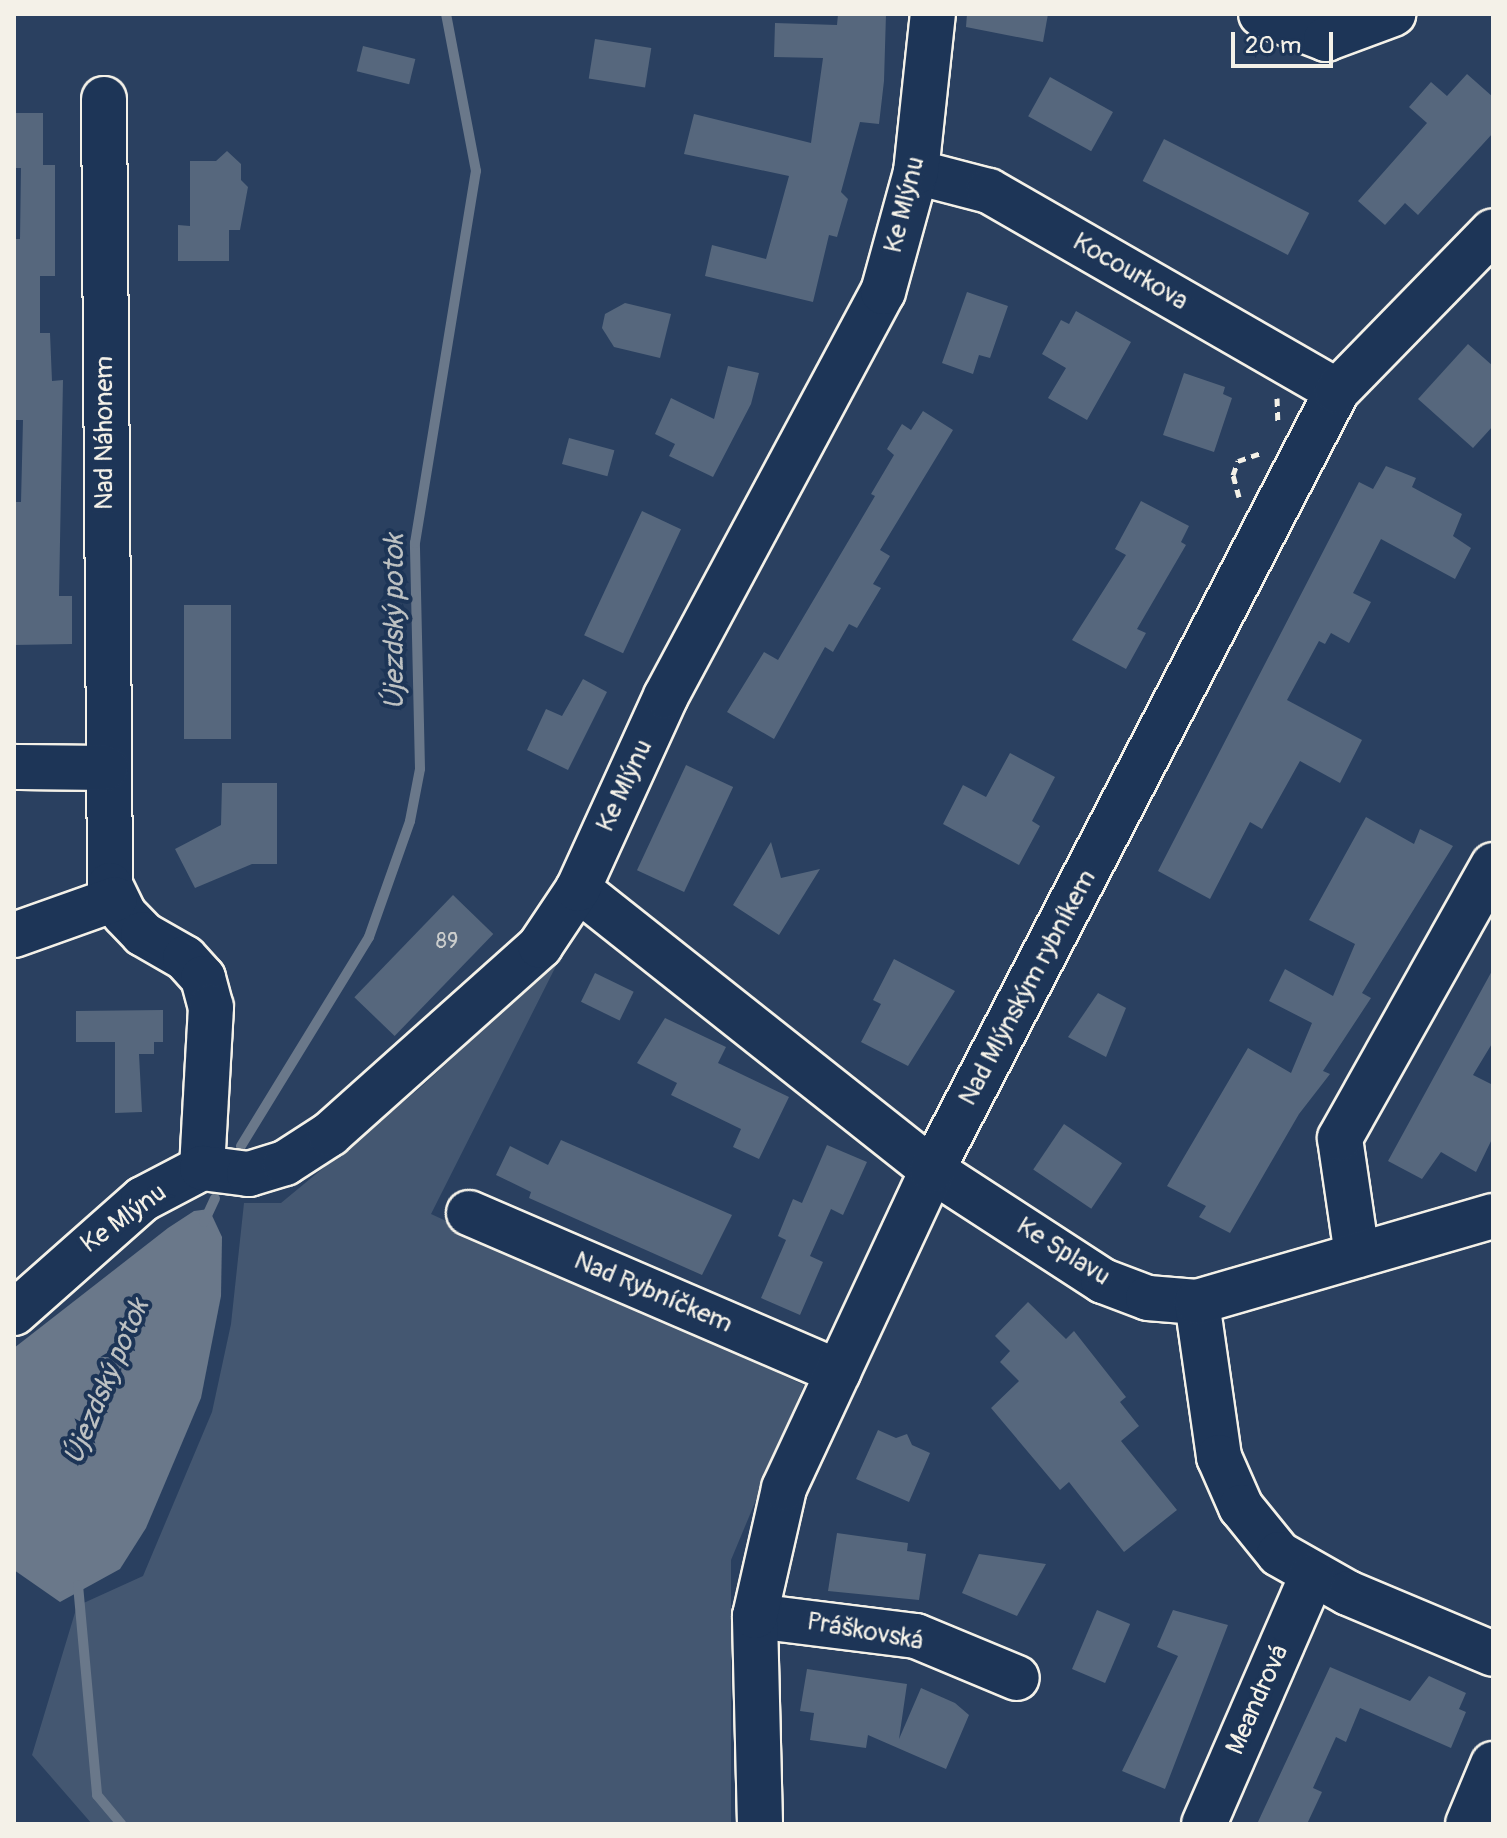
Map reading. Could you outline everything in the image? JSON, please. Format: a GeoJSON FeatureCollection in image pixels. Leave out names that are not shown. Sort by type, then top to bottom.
{"type":"FeatureCollection","features":[{"type":"Feature","properties":{"kind":"street","name":"Ke Mlýnu"},"geometry":{"type":"LineString","coordinates":[[14,1313],[143,1199],[202,1168],[249,1174],[285,1163],[330,1134],[540,946],[578,889],[666,696],[883,292],[916,172],[933,14]]}},
{"type":"Feature","properties":{"kind":"street"},"geometry":{"type":"LineString","coordinates":[[1261,14],[1326,39],[1393,14]]}},
{"type":"Feature","properties":{"kind":"street","name":"Nad Náhonem"},"geometry":{"type":"LineString","coordinates":[[104,99],[106,768],[115,899]]}},
{"type":"Feature","properties":{"kind":"street","name":"Kocourkova"},"geometry":{"type":"LineString","coordinates":[[916,172],[989,191],[1337,391]]}},
{"type":"Feature","properties":{"kind":"street","name":"Nad Mlýnským rybníkem"},"geometry":{"type":"LineString","coordinates":[[760,1824],[755,1616],[784,1488],[932,1170],[1337,391],[1493,231]]}},
{"type":"Feature","properties":{"kind":"street"},"geometry":{"type":"LineString","coordinates":[[14,767],[106,768]]}},
{"type":"Feature","properties":{"kind":"street"},"geometry":{"type":"LineString","coordinates":[[1357,1255],[1340,1138],[1493,865]]}},
{"type":"Feature","properties":{"kind":"street","name":"Ke Splavu"},"geometry":{"type":"LineString","coordinates":[[578,889],[932,1170],[1103,1281],[1148,1298],[1197,1302]]}},
{"type":"Feature","properties":{"kind":"street"},"geometry":{"type":"LineString","coordinates":[[14,935],[115,899],[143,934],[185,958],[203,978],[211,1007],[202,1168]]}},
{"type":"Feature","properties":{"kind":"street","name":"Nad Rybníčkem"},"geometry":{"type":"LineString","coordinates":[[469,1213],[838,1372]]}},
{"type":"Feature","properties":{"kind":"street"},"geometry":{"type":"LineString","coordinates":[[1493,1216],[1197,1302],[1219,1457],[1241,1507],[1279,1554],[1312,1576],[1493,1654]]}},
{"type":"Feature","properties":{"kind":"street","name":"Meandrová"},"geometry":{"type":"LineString","coordinates":[[1204,1824],[1312,1576]]}},
{"type":"Feature","properties":{"kind":"street","name":"Práškovská"},"geometry":{"type":"LineString","coordinates":[[755,1616],[916,1636],[1017,1678]]}},
{"type":"Feature","properties":{"kind":"street"},"geometry":{"type":"LineString","coordinates":[[1468,1824],[1493,1764]]}},
{"type":"Feature","properties":{"kind":"shaded area"},"geometry":{"type":"Polygon","coordinates":[[[559,960],[431,1214],[804,1385],[731,1560],[731,1824],[92,1824],[32,1755],[77,1606],[143,1576],[212,1412],[231,1324],[244,1203],[281,1203],[420,1088],[559,960]]]}},
{"type":"Feature","properties":{"kind":"water"},"geometry":{"type":"Polygon","coordinates":[[[209,1209],[222,1237],[221,1296],[201,1398],[146,1528],[120,1569],[60,1602],[14,1570],[14,1348],[168,1228],[194,1211],[209,1209]]]}},
{"type":"Feature","properties":{"kind":"building"},"geometry":{"type":"Polygon","coordinates":[[[838,14],[886,14],[884,81],[879,124],[860,122],[841,192],[848,199],[837,237],[829,235],[813,302],[705,276],[712,245],[766,259],[789,176],[684,154],[694,114],[811,143],[823,58],[774,57],[775,23],[837,25],[838,14]]]}},
{"type":"Feature","properties":{"kind":"building"},"geometry":{"type":"Polygon","coordinates":[[[967,14],[1048,14],[1043,42],[966,27],[967,14]]]}},
{"type":"Feature","properties":{"kind":"building"},"geometry":{"type":"Polygon","coordinates":[[[595,39],[651,48],[645,87],[589,79],[595,39]]]}},
{"type":"Feature","properties":{"kind":"building"},"geometry":{"type":"Polygon","coordinates":[[[363,46],[415,59],[409,84],[357,71],[363,46]]]}},
{"type":"Feature","properties":{"kind":"building"},"geometry":{"type":"Polygon","coordinates":[[[1467,74],[1493,97],[1493,133],[1418,215],[1405,203],[1385,225],[1358,201],[1427,123],[1409,107],[1431,82],[1447,96],[1467,74]]]}},
{"type":"Feature","properties":{"kind":"building"},"geometry":{"type":"Polygon","coordinates":[[[1050,77],[1113,112],[1091,151],[1028,116],[1050,77]]]}},
{"type":"Feature","properties":{"kind":"building"},"geometry":{"type":"Polygon","coordinates":[[[14,113],[43,113],[43,165],[55,165],[55,276],[40,276],[40,333],[50,333],[52,381],[63,380],[59,596],[72,596],[72,644],[14,645],[14,502],[21,502],[23,420],[14,420],[14,239],[20,239],[21,168],[14,168],[14,113]]]}},
{"type":"Feature","properties":{"kind":"building"},"geometry":{"type":"Polygon","coordinates":[[[1164,139],[1309,213],[1288,255],[1143,181],[1164,139]]]}},
{"type":"Feature","properties":{"kind":"building"},"geometry":{"type":"Polygon","coordinates":[[[227,151],[241,164],[241,180],[248,187],[240,230],[229,230],[229,261],[178,261],[178,225],[190,226],[190,161],[216,161],[227,151]]]}},
{"type":"Feature","properties":{"kind":"building"},"geometry":{"type":"Polygon","coordinates":[[[967,292],[1008,306],[990,358],[979,355],[973,374],[942,363],[967,292]]]}},
{"type":"Feature","properties":{"kind":"building"},"geometry":{"type":"Polygon","coordinates":[[[625,303],[671,314],[660,358],[614,347],[602,328],[605,314],[625,303]]]}},
{"type":"Feature","properties":{"kind":"building"},"geometry":{"type":"Polygon","coordinates":[[[1076,311],[1131,342],[1087,420],[1048,398],[1066,368],[1042,354],[1061,320],[1069,324],[1076,311]]]}},
{"type":"Feature","properties":{"kind":"building"},"geometry":{"type":"Polygon","coordinates":[[[1468,344],[1493,366],[1493,426],[1473,448],[1418,399],[1468,344]]]}},
{"type":"Feature","properties":{"kind":"building"},"geometry":{"type":"Polygon","coordinates":[[[728,366],[759,373],[751,404],[713,477],[669,456],[675,444],[655,434],[671,398],[714,419],[728,366]]]}},
{"type":"Feature","properties":{"kind":"building"},"geometry":{"type":"Polygon","coordinates":[[[1184,373],[1225,387],[1223,394],[1232,398],[1214,452],[1163,435],[1184,373]]]}},
{"type":"Feature","properties":{"kind":"building"},"geometry":{"type":"Polygon","coordinates":[[[923,411],[953,430],[880,550],[890,556],[873,584],[881,588],[857,628],[849,624],[833,652],[825,647],[774,739],[727,712],[764,652],[778,660],[875,496],[871,494],[894,455],[887,449],[902,424],[911,430],[923,411]]]}},
{"type":"Feature","properties":{"kind":"building"},"geometry":{"type":"Polygon","coordinates":[[[569,438],[614,450],[607,476],[562,464],[569,438]]]}},
{"type":"Feature","properties":{"kind":"building"},"geometry":{"type":"Polygon","coordinates":[[[1386,466],[1416,478],[1412,487],[1462,514],[1453,536],[1471,548],[1455,579],[1381,539],[1353,593],[1371,602],[1349,643],[1331,633],[1325,644],[1319,641],[1287,700],[1362,740],[1340,783],[1300,761],[1262,829],[1250,822],[1210,899],[1158,871],[1359,482],[1373,489],[1386,466]]]}},
{"type":"Feature","properties":{"kind":"building"},"geometry":{"type":"Polygon","coordinates":[[[1141,501],[1189,526],[1181,542],[1186,545],[1137,629],[1146,633],[1126,669],[1072,640],[1126,555],[1115,549],[1141,501]]]}},
{"type":"Feature","properties":{"kind":"building"},"geometry":{"type":"Polygon","coordinates":[[[642,511],[681,529],[623,653],[584,635],[642,511]]]}},
{"type":"Feature","properties":{"kind":"building"},"geometry":{"type":"Polygon","coordinates":[[[184,605],[231,605],[231,739],[184,739],[184,605]]]}},
{"type":"Feature","properties":{"kind":"building"},"geometry":{"type":"Polygon","coordinates":[[[583,679],[607,692],[568,770],[527,750],[546,709],[562,716],[583,679]]]}},
{"type":"Feature","properties":{"kind":"building"},"geometry":{"type":"Polygon","coordinates":[[[1010,753],[1055,777],[1032,821],[1040,826],[1019,865],[943,824],[963,785],[986,797],[1010,753]]]}},
{"type":"Feature","properties":{"kind":"building"},"geometry":{"type":"Polygon","coordinates":[[[686,765],[733,787],[684,892],[637,870],[686,765]]]}},
{"type":"Feature","properties":{"kind":"building"},"geometry":{"type":"Polygon","coordinates":[[[222,783],[277,783],[277,864],[252,864],[195,888],[175,849],[221,825],[222,783]]]}},
{"type":"Feature","properties":{"kind":"building"},"geometry":{"type":"Polygon","coordinates":[[[1366,817],[1414,844],[1420,829],[1453,846],[1362,993],[1371,998],[1323,1071],[1330,1074],[1299,1114],[1230,1233],[1199,1217],[1206,1206],[1167,1186],[1248,1048],[1291,1073],[1312,1023],[1269,1001],[1285,969],[1333,996],[1355,944],[1309,920],[1366,817]]]}},
{"type":"Feature","properties":{"kind":"building"},"geometry":{"type":"Polygon","coordinates":[[[771,842],[781,878],[820,869],[779,935],[733,905],[771,842]]]}},
{"type":"Feature","properties":{"kind":"building"},"geometry":{"type":"Polygon","coordinates":[[[453,895],[493,934],[395,1036],[354,997],[453,895]]]}},
{"type":"Feature","properties":{"kind":"building"},"geometry":{"type":"Polygon","coordinates":[[[894,959],[955,991],[908,1066],[861,1042],[881,1004],[873,1000],[894,959]]]}},
{"type":"Feature","properties":{"kind":"building"},"geometry":{"type":"Polygon","coordinates":[[[1493,969],[1493,1042],[1473,1075],[1493,1085],[1493,1137],[1476,1172],[1441,1152],[1422,1179],[1388,1161],[1493,969]]]}},
{"type":"Feature","properties":{"kind":"building"},"geometry":{"type":"Polygon","coordinates":[[[595,973],[634,992],[620,1021],[581,1002],[595,973]]]}},
{"type":"Feature","properties":{"kind":"building"},"geometry":{"type":"Polygon","coordinates":[[[1098,993],[1126,1008],[1106,1057],[1068,1037],[1098,993]]]}},
{"type":"Feature","properties":{"kind":"building"},"geometry":{"type":"Polygon","coordinates":[[[163,1010],[163,1042],[154,1042],[154,1054],[139,1054],[142,1112],[115,1113],[115,1042],[76,1042],[76,1011],[163,1010]]]}},
{"type":"Feature","properties":{"kind":"building"},"geometry":{"type":"Polygon","coordinates":[[[665,1018],[726,1047],[718,1063],[789,1097],[759,1159],[733,1147],[741,1129],[671,1095],[677,1083],[637,1063],[665,1018]]]}},
{"type":"Feature","properties":{"kind":"building"},"geometry":{"type":"Polygon","coordinates":[[[1064,1124],[1122,1163],[1091,1209],[1033,1170],[1064,1124]]]}},
{"type":"Feature","properties":{"kind":"building"},"geometry":{"type":"Polygon","coordinates":[[[561,1140],[732,1215],[702,1275],[529,1198],[531,1192],[496,1175],[510,1146],[548,1165],[561,1140]]]}},
{"type":"Feature","properties":{"kind":"building"},"geometry":{"type":"Polygon","coordinates":[[[827,1145],[867,1162],[843,1215],[831,1209],[810,1256],[823,1262],[800,1315],[761,1298],[786,1240],[778,1236],[793,1199],[802,1203],[827,1145]]]}},
{"type":"Feature","properties":{"kind":"building"},"geometry":{"type":"Polygon","coordinates":[[[1028,1302],[1066,1339],[1074,1331],[1126,1397],[1120,1402],[1139,1426],[1121,1441],[1177,1510],[1124,1552],[1069,1482],[1060,1490],[991,1408],[1019,1381],[1000,1362],[1010,1351],[995,1336],[1028,1302]]]}},
{"type":"Feature","properties":{"kind":"building"},"geometry":{"type":"Polygon","coordinates":[[[878,1430],[896,1438],[907,1434],[912,1445],[930,1453],[909,1502],[856,1479],[878,1430]]]}},
{"type":"Feature","properties":{"kind":"building"},"geometry":{"type":"Polygon","coordinates":[[[837,1533],[908,1543],[907,1551],[926,1554],[919,1600],[828,1591],[837,1533]]]}},
{"type":"Feature","properties":{"kind":"building"},"geometry":{"type":"Polygon","coordinates":[[[979,1554],[1046,1564],[1017,1616],[962,1593],[979,1554]]]}},
{"type":"Feature","properties":{"kind":"building"},"geometry":{"type":"Polygon","coordinates":[[[1097,1610],[1130,1624],[1105,1683],[1072,1669],[1097,1610]]]}},
{"type":"Feature","properties":{"kind":"building"},"geometry":{"type":"Polygon","coordinates":[[[1173,1610],[1228,1625],[1165,1789],[1122,1771],[1178,1656],[1157,1647],[1173,1610]]]}},
{"type":"Feature","properties":{"kind":"building"},"geometry":{"type":"Polygon","coordinates":[[[1330,1667],[1410,1701],[1429,1676],[1466,1693],[1459,1709],[1466,1712],[1451,1748],[1360,1708],[1346,1742],[1336,1737],[1313,1788],[1322,1792],[1307,1824],[1257,1824],[1330,1667]]]}},
{"type":"Feature","properties":{"kind":"building"},"geometry":{"type":"Polygon","coordinates":[[[807,1669],[907,1684],[899,1739],[921,1688],[955,1703],[969,1715],[946,1769],[868,1735],[866,1748],[810,1740],[814,1713],[800,1711],[807,1669]]]}},
{"type":"Feature","properties":{"kind":"waterway","name":"Újezdský potok"},"geometry":{"type":"LineString","coordinates":[[241,1146],[369,937],[410,821],[420,769],[415,543],[476,171],[446,14]]}},
{"type":"Feature","properties":{"kind":"waterway","name":"Újezdský potok"},"geometry":{"type":"LineString","coordinates":[[204,1222],[215,1198]]}},
{"type":"Feature","properties":{"kind":"waterway","name":"Újezdský potok"},"geometry":{"type":"LineString","coordinates":[[78,1585],[97,1795],[121,1824]]}}]}
